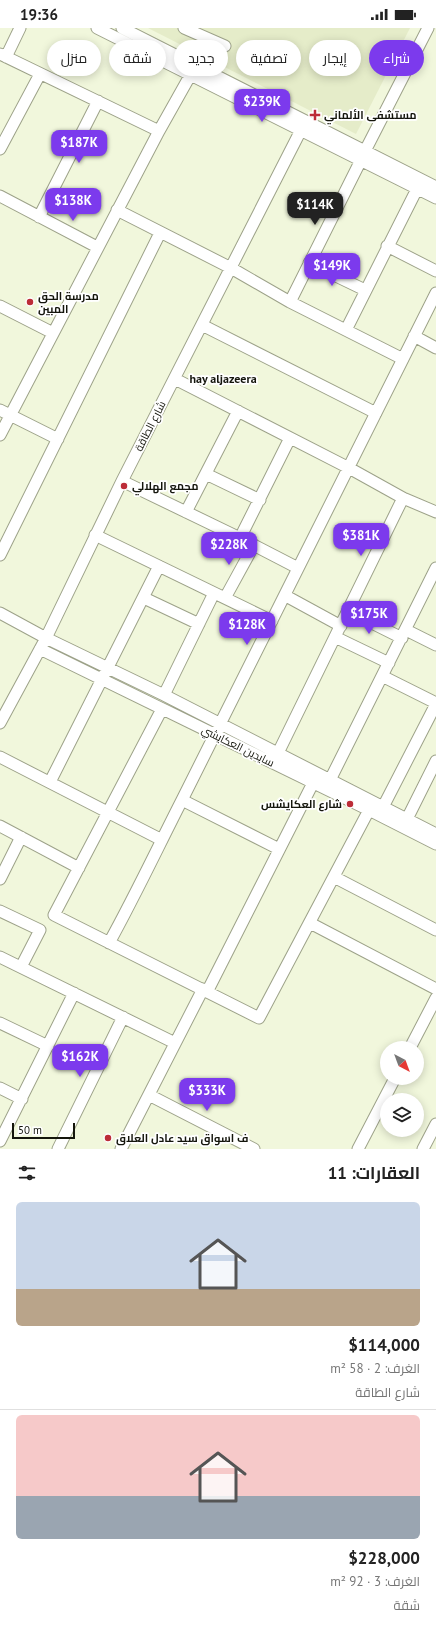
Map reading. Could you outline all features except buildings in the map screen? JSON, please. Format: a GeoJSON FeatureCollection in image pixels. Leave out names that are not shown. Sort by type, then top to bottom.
{"type":"FeatureCollection","features":[{"type":"Feature","properties":{"kind":"street"},"geometry":{"type":"LineString","coordinates":[[20,28],[3,55],[159,130]]}},
{"type":"Feature","properties":{"kind":"street"},"geometry":{"type":"LineString","coordinates":[[97,28],[174,66]]}},
{"type":"Feature","properties":{"kind":"street"},"geometry":{"type":"LineString","coordinates":[[122,28],[363,155],[417,189],[436,198]]}},
{"type":"Feature","properties":{"kind":"street"},"geometry":{"type":"LineString","coordinates":[[184,28],[211,40]]}},
{"type":"Feature","properties":{"kind":"street"},"geometry":{"type":"LineString","coordinates":[[290,302],[428,28]]}},
{"type":"Feature","properties":{"kind":"street"},"geometry":{"type":"LineString","coordinates":[[0,149],[40,74]]}},
{"type":"Feature","properties":{"kind":"street"},"geometry":{"type":"LineString","coordinates":[[0,435],[97,247],[159,130],[190,76]]}},
{"type":"Feature","properties":{"kind":"street"},"geometry":{"type":"LineString","coordinates":[[195,76],[301,130],[435,184]]}},
{"type":"Feature","properties":{"kind":"street"},"geometry":{"type":"LineString","coordinates":[[39,217],[98,101]]}},
{"type":"Feature","properties":{"kind":"street","name":"شارع الطاقة"},"geometry":{"type":"LineString","coordinates":[[0,723],[40,650],[122,481],[301,130]]}},
{"type":"Feature","properties":{"kind":"street"},"geometry":{"type":"LineString","coordinates":[[346,330],[417,189]]}},
{"type":"Feature","properties":{"kind":"street"},"geometry":{"type":"LineString","coordinates":[[0,196],[97,247]]}},
{"type":"Feature","properties":{"kind":"street"},"geometry":{"type":"LineString","coordinates":[[117,210],[231,268],[290,302],[403,359]]}},
{"type":"Feature","properties":{"kind":"street"},"geometry":{"type":"LineString","coordinates":[[0,555],[160,233]]}},
{"type":"Feature","properties":{"kind":"street"},"geometry":{"type":"LineString","coordinates":[[387,246],[436,271]]}},
{"type":"Feature","properties":{"kind":"street"},"geometry":{"type":"LineString","coordinates":[[309,263],[365,290]]}},
{"type":"Feature","properties":{"kind":"street"},"geometry":{"type":"LineString","coordinates":[[109,943],[139,888],[220,724],[286,596],[298,568],[436,293]]}},
{"type":"Feature","properties":{"kind":"street"},"geometry":{"type":"LineString","coordinates":[[0,306],[53,333]]}},
{"type":"Feature","properties":{"kind":"street"},"geometry":{"type":"LineString","coordinates":[[202,325],[376,413]]}},
{"type":"Feature","properties":{"kind":"street"},"geometry":{"type":"LineString","coordinates":[[414,336],[436,348]]}},
{"type":"Feature","properties":{"kind":"street"},"geometry":{"type":"LineString","coordinates":[[175,379],[349,468],[403,498],[436,512]]}},
{"type":"Feature","properties":{"kind":"street"},"geometry":{"type":"LineString","coordinates":[[0,410],[58,439]]}},
{"type":"Feature","properties":{"kind":"street"},"geometry":{"type":"LineString","coordinates":[[186,512],[238,411]]}},
{"type":"Feature","properties":{"kind":"street"},"geometry":{"type":"LineString","coordinates":[[240,538],[290,438]]}},
{"type":"Feature","properties":{"kind":"street"},"geometry":{"type":"LineString","coordinates":[[206,474],[260,500]]}},
{"type":"Feature","properties":{"kind":"street"},"geometry":{"type":"LineString","coordinates":[[122,481],[298,568]]}},
{"type":"Feature","properties":{"kind":"street"},"geometry":{"type":"LineString","coordinates":[[278,753],[403,498]]}},
{"type":"Feature","properties":{"kind":"street"},"geometry":{"type":"LineString","coordinates":[[95,535],[272,621]]}},
{"type":"Feature","properties":{"kind":"street"},"geometry":{"type":"LineString","coordinates":[[225,598],[254,545]]}},
{"type":"Feature","properties":{"kind":"street"},"geometry":{"type":"LineString","coordinates":[[50,782],[159,566]]}},
{"type":"Feature","properties":{"kind":"street"},"geometry":{"type":"LineString","coordinates":[[328,784],[436,568]]}},
{"type":"Feature","properties":{"kind":"street"},"geometry":{"type":"LineString","coordinates":[[164,695],[214,593]]}},
{"type":"Feature","properties":{"kind":"street"},"geometry":{"type":"LineString","coordinates":[[286,596],[341,626]]}},
{"type":"Feature","properties":{"kind":"street"},"geometry":{"type":"LineString","coordinates":[[144,598],[199,624]]}},
{"type":"Feature","properties":{"kind":"street"},"geometry":{"type":"LineString","coordinates":[[348,611],[404,634],[436,645]]}},
{"type":"Feature","properties":{"kind":"street","name":"سايدين العكايشي"},"geometry":{"type":"LineString","coordinates":[[0,613],[46,638],[164,695],[278,753],[369,810],[436,844]]}},
{"type":"Feature","properties":{"kind":"street"},"geometry":{"type":"LineString","coordinates":[[335,637],[389,663]]}},
{"type":"Feature","properties":{"kind":"street","name":"سايدين العكايشي"},"geometry":{"type":"LineString","coordinates":[[40,650],[103,679],[313,783],[328,784],[384,807],[436,834]]}},
{"type":"Feature","properties":{"kind":"street"},"geometry":{"type":"LineString","coordinates":[[382,676],[436,703],[384,807]]}},
{"type":"Feature","properties":{"kind":"street"},"geometry":{"type":"LineString","coordinates":[[162,709],[54,915],[259,1018],[369,810]]}},
{"type":"Feature","properties":{"kind":"street"},"geometry":{"type":"LineString","coordinates":[[0,757],[162,840]]}},
{"type":"Feature","properties":{"kind":"street"},"geometry":{"type":"LineString","coordinates":[[406,819],[436,761]]}},
{"type":"Feature","properties":{"kind":"street"},"geometry":{"type":"LineString","coordinates":[[121,1149],[313,783]]}},
{"type":"Feature","properties":{"kind":"street"},"geometry":{"type":"LineString","coordinates":[[182,800],[279,849]]}},
{"type":"Feature","properties":{"kind":"street"},"geometry":{"type":"LineString","coordinates":[[0,826],[79,868]]}},
{"type":"Feature","properties":{"kind":"street"},"geometry":{"type":"LineString","coordinates":[[0,879],[21,837]]}},
{"type":"Feature","properties":{"kind":"street"},"geometry":{"type":"LineString","coordinates":[[334,877],[436,930]]}},
{"type":"Feature","properties":{"kind":"street"},"geometry":{"type":"LineString","coordinates":[[0,911],[40,930],[21,967]]}},
{"type":"Feature","properties":{"kind":"street"},"geometry":{"type":"LineString","coordinates":[[310,922],[436,989]]}},
{"type":"Feature","properties":{"kind":"street"},"geometry":{"type":"LineString","coordinates":[[0,957],[176,1043]]}},
{"type":"Feature","properties":{"kind":"street"},"geometry":{"type":"LineString","coordinates":[[0,1141],[74,993]]}},
{"type":"Feature","properties":{"kind":"street"},"geometry":{"type":"LineString","coordinates":[[414,1041],[436,998]]}},
{"type":"Feature","properties":{"kind":"street"},"geometry":{"type":"LineString","coordinates":[[58,1149],[123,1017]]}},
{"type":"Feature","properties":{"kind":"street"},"geometry":{"type":"LineString","coordinates":[[0,1023],[48,1046]]}},
{"type":"Feature","properties":{"kind":"street"},"geometry":{"type":"LineString","coordinates":[[358,1149],[391,1085]]}},
{"type":"Feature","properties":{"kind":"street"},"geometry":{"type":"LineString","coordinates":[[0,1088],[22,1099]]}},
{"type":"Feature","properties":{"kind":"street"},"geometry":{"type":"LineString","coordinates":[[149,1095],[254,1149]]}},
{"type":"Feature","properties":{"kind":"street"},"geometry":{"type":"LineString","coordinates":[[423,1149],[436,1124]]}},
{"type":"Feature","properties":{"kind":"shaded area"},"geometry":{"type":"Polygon","coordinates":[[[148,28],[410,28],[404,40],[369,40],[369,76],[386,76],[356,134],[242,76],[301,76],[301,40],[236,40],[236,73],[228,69],[228,40],[174,40],[174,41],[148,28]]]}},
{"type":"Feature","properties":{"kind":"place","name":"مستشفى الألماني"},"geometry":{"type":"Point","coordinates":[315,115]}},
{"type":"Feature","properties":{"kind":"place","name":"مدرسة الحق المبين"},"geometry":{"type":"Point","coordinates":[30,302]}},
{"type":"Feature","properties":{"kind":"place","name":"مجمع الهلالي"},"geometry":{"type":"Point","coordinates":[124,486]}},
{"type":"Feature","properties":{"kind":"place","name":"شارع العكايشس"},"geometry":{"type":"Point","coordinates":[350,804]}},
{"type":"Feature","properties":{"kind":"place","name":"ف اسواق سيد عادل العلاق"},"geometry":{"type":"Point","coordinates":[108,1138]}},
{"type":"Feature","properties":{"kind":"district","name":"hay aljazeera"},"geometry":{"type":"Point","coordinates":[223,378]}}]}
